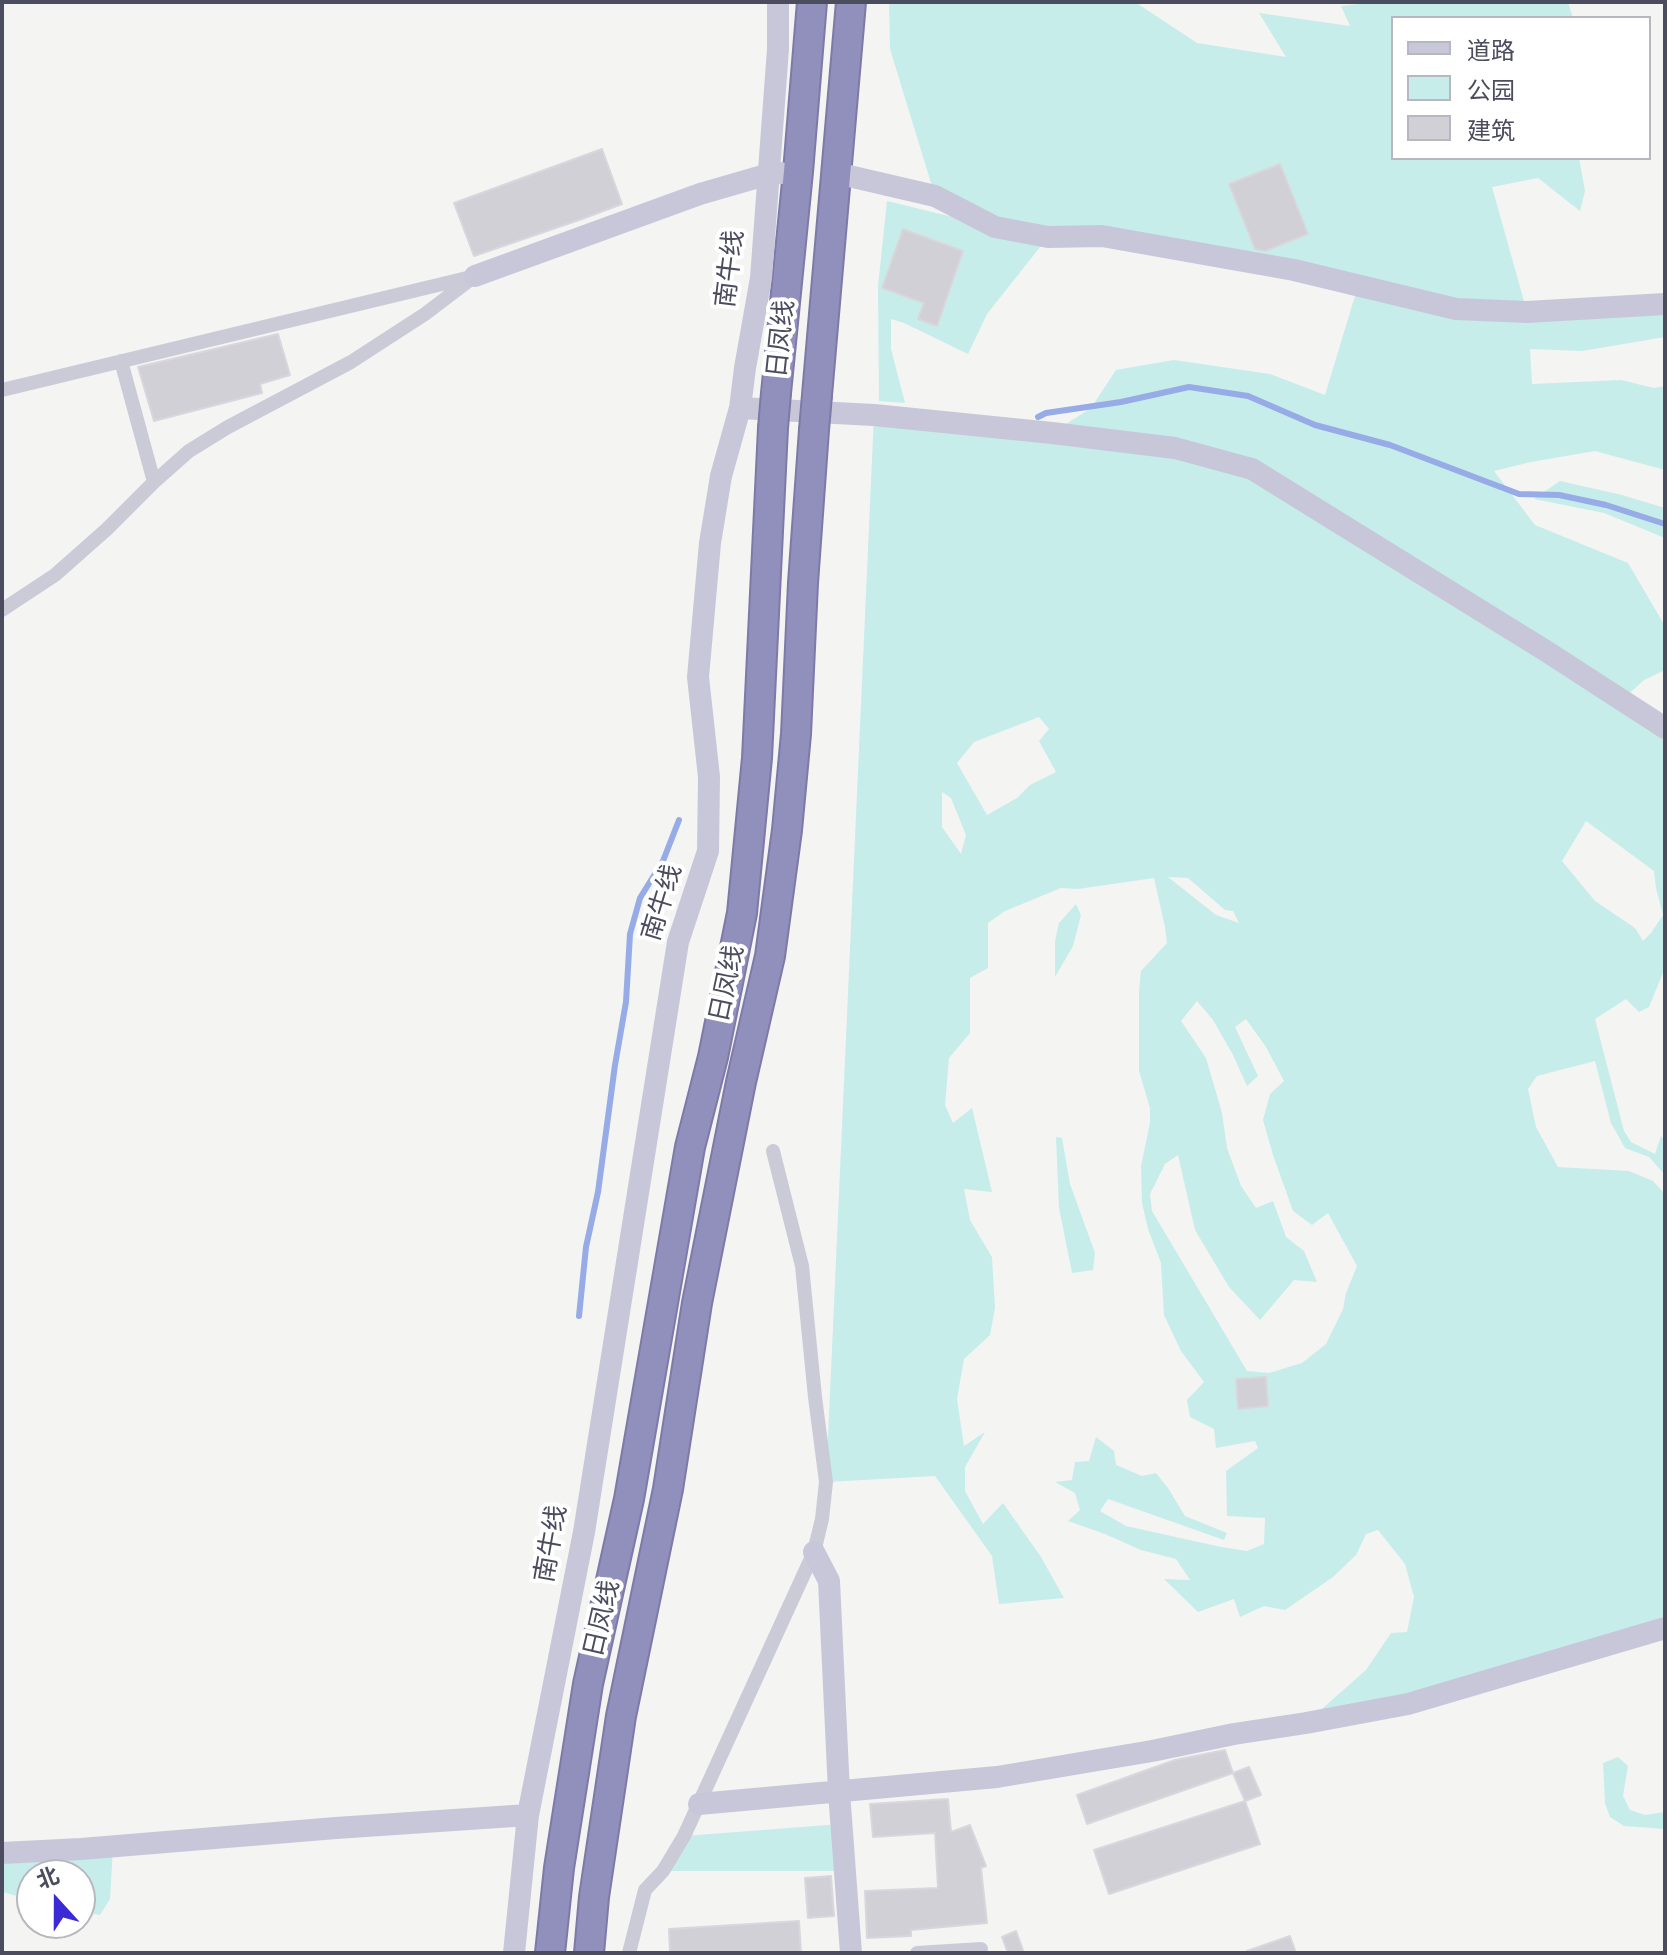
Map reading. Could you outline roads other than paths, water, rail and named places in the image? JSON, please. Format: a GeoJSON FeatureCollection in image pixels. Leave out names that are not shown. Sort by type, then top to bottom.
{"type":"FeatureCollection","features":[{"type":"Feature","properties":{"kind":"highway","name":"日凤线"},"geometry":{"type":"LineString","coordinates":[[550,1953],[559,1868],[588,1684],[629,1499],[690,1147],[713,1057],[742,913],[757,758],[773,428],[812,2]]}},
{"type":"Feature","properties":{"kind":"highway","name":"日凤线"},"geometry":{"type":"LineString","coordinates":[[589,1953],[594,1897],[621,1716],[668,1489],[703,1274],[741,1082],[770,956],[787,830],[796,734],[814,430],[851,2]]}},
{"type":"Feature","properties":{"kind":"street","name":"南牛线"},"geometry":{"type":"LineString","coordinates":[[514,1953],[528,1815],[584,1532],[678,942],[708,851],[709,777],[698,677],[710,543],[721,476],[740,408],[761,278],[778,49],[778,2]]}},
{"type":"Feature","properties":{"kind":"street"},"geometry":{"type":"LineString","coordinates":[[2,390],[475,276],[700,194],[769,174],[798,172]]}},
{"type":"Feature","properties":{"kind":"street"},"geometry":{"type":"LineString","coordinates":[[836,173],[935,196],[995,227],[1048,237],[1102,236],[1294,270],[1456,309],[1527,312],[1665,304]]}},
{"type":"Feature","properties":{"kind":"street"},"geometry":{"type":"LineString","coordinates":[[2,610],[55,575],[189,451],[351,362],[425,314],[475,276]]}},
{"type":"Feature","properties":{"kind":"street"},"geometry":{"type":"LineString","coordinates":[[121,361],[154,482]]}},
{"type":"Feature","properties":{"kind":"street"},"geometry":{"type":"LineString","coordinates":[[740,408],[874,415],[1052,433],[1175,448],[1252,469],[1665,728]]}},
{"type":"Feature","properties":{"kind":"street"},"geometry":{"type":"LineString","coordinates":[[629,1953],[645,1890],[663,1871],[684,1836],[814,1552],[822,1519],[826,1482],[802,1266],[773,1151]]}},
{"type":"Feature","properties":{"kind":"street"},"geometry":{"type":"LineString","coordinates":[[814,1552],[829,1581],[839,1792],[851,1953]]}},
{"type":"Feature","properties":{"kind":"street"},"geometry":{"type":"LineString","coordinates":[[699,1804],[997,1777],[1306,1723],[1408,1704],[1665,1628]]}},
{"type":"Feature","properties":{"kind":"street"},"geometry":{"type":"LineString","coordinates":[[2,1853],[528,1815]]}},
{"type":"Feature","properties":{"kind":"street"},"geometry":{"type":"LineString","coordinates":[[917,1953],[981,1949]]}},
{"type":"Feature","properties":{"kind":"waterway"},"geometry":{"type":"LineString","coordinates":[[1038,417],[1189,387],[1248,396],[1315,425],[1390,445],[1519,494],[1559,495],[1606,505],[1665,524]]}},
{"type":"Feature","properties":{"kind":"waterway"},"geometry":{"type":"LineString","coordinates":[[579,1316],[586,1247],[598,1192],[626,1002],[630,934],[640,898],[663,861],[679,820]]}}]}
